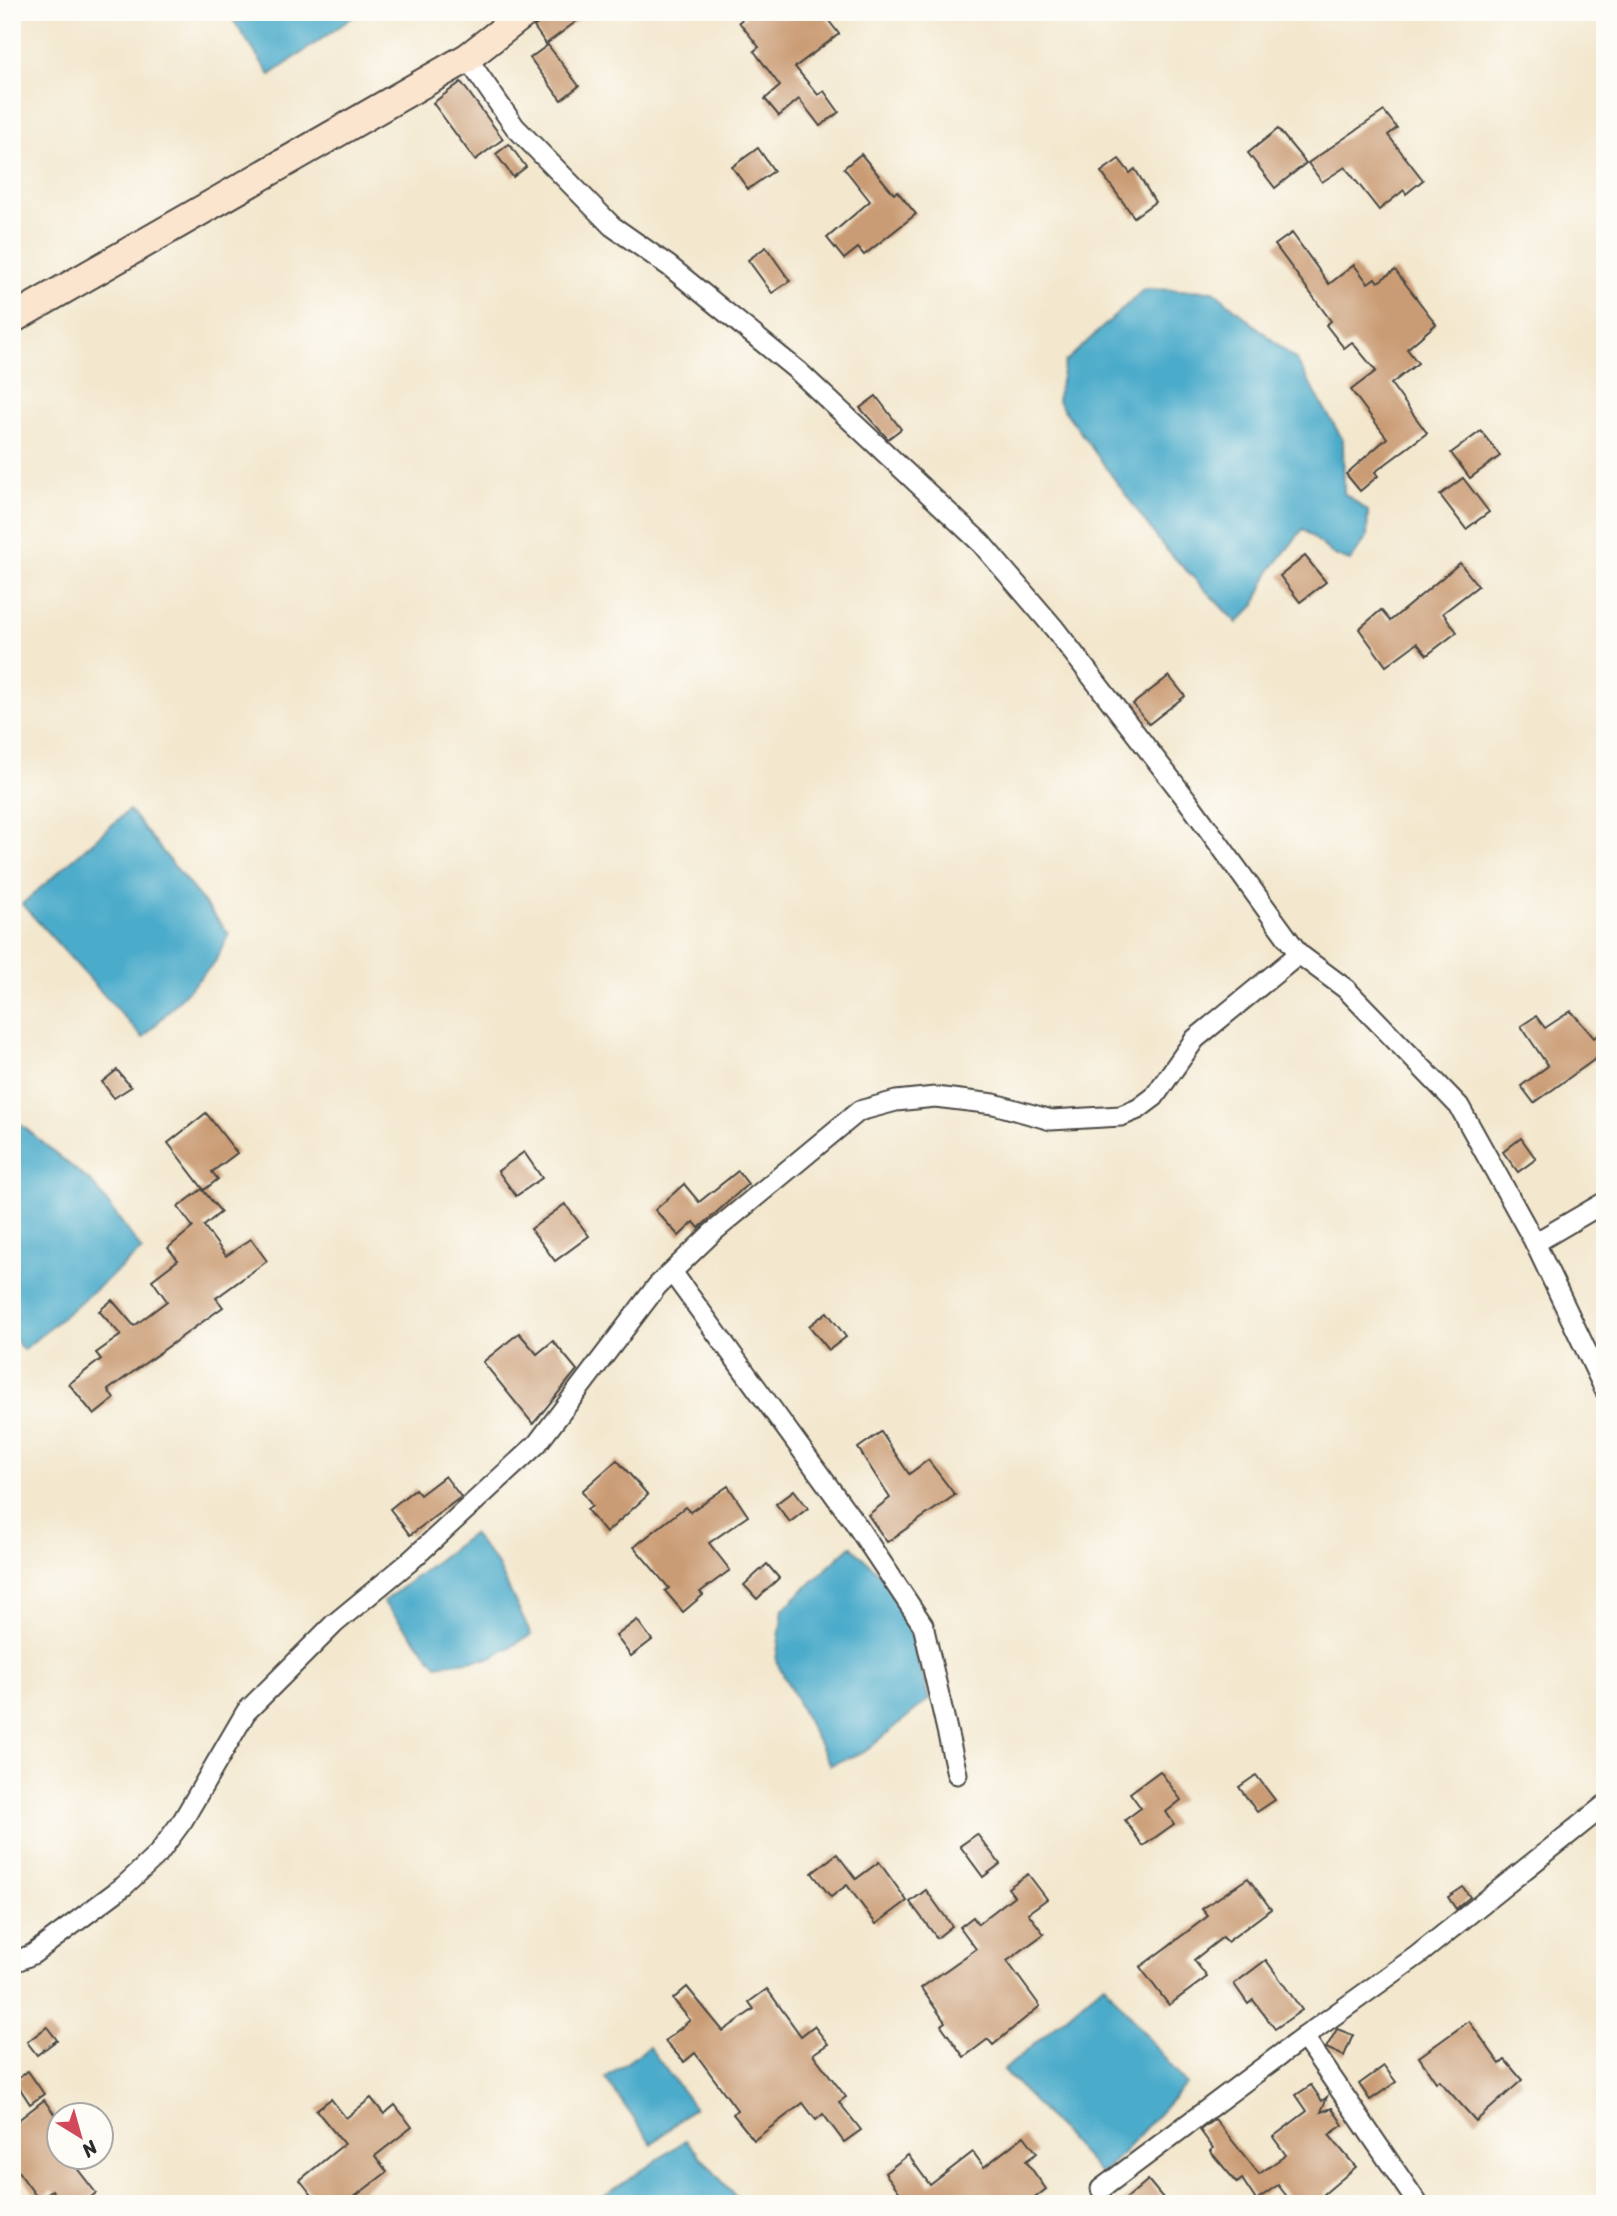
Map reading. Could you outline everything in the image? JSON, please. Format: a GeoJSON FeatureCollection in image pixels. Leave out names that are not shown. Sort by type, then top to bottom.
{"type":"FeatureCollection","features":[{"type":"Feature","properties":{"kind":"main road"},"geometry":{"type":"LineString","coordinates":[[12,319],[467,58],[526,12]]}},
{"type":"Feature","properties":{"kind":"street"},"geometry":{"type":"LineString","coordinates":[[467,58],[515,127],[612,226],[669,266],[798,371],[981,543],[1087,671],[1187,800],[1299,954],[1346,989],[1459,1106],[1535,1243],[1605,1390]]}},
{"type":"Feature","properties":{"kind":"street"},"geometry":{"type":"LineString","coordinates":[[12,1963],[33,1954],[124,1886],[158,1854],[183,1819],[246,1712],[334,1624],[408,1563],[537,1444],[657,1286],[712,1233],[859,1111],[896,1101],[935,1097],[994,1104],[1051,1120],[1111,1117],[1138,1109],[1153,1097],[1195,1039],[1299,954]]}},
{"type":"Feature","properties":{"kind":"street"},"geometry":{"type":"LineString","coordinates":[[1535,1243],[1605,1202]]}},
{"type":"Feature","properties":{"kind":"street"},"geometry":{"type":"LineString","coordinates":[[672,1272],[855,1523],[923,1625],[957,1774]]}},
{"type":"Feature","properties":{"kind":"street"},"geometry":{"type":"LineString","coordinates":[[1101,2189],[1418,1955],[1605,1805]]}},
{"type":"Feature","properties":{"kind":"street"},"geometry":{"type":"LineString","coordinates":[[1304,2037],[1418,2204]]}},
{"type":"Feature","properties":{"kind":"water"},"geometry":{"type":"Polygon","coordinates":[[[228,12],[360,12],[270,75],[228,12]]]}},
{"type":"Feature","properties":{"kind":"water"},"geometry":{"type":"Polygon","coordinates":[[[1144,289],[1214,291],[1296,360],[1343,440],[1344,493],[1368,511],[1367,537],[1350,561],[1334,555],[1303,529],[1270,571],[1254,606],[1237,623],[1163,546],[1057,400],[1065,362],[1144,289]]]}},
{"type":"Feature","properties":{"kind":"water"},"geometry":{"type":"Polygon","coordinates":[[[129,810],[229,934],[215,962],[143,1038],[22,904],[129,810]]]}},
{"type":"Feature","properties":{"kind":"water"},"geometry":{"type":"Polygon","coordinates":[[[19,1123],[94,1185],[142,1250],[23,1350],[12,1335],[12,1125],[19,1123]]]}},
{"type":"Feature","properties":{"kind":"water"},"geometry":{"type":"Polygon","coordinates":[[[472,1534],[497,1564],[531,1635],[491,1658],[437,1665],[383,1602],[472,1534]]]}},
{"type":"Feature","properties":{"kind":"water"},"geometry":{"type":"Polygon","coordinates":[[[851,1546],[899,1593],[929,1699],[866,1751],[830,1765],[776,1661],[783,1609],[851,1546]]]}},
{"type":"Feature","properties":{"kind":"water"},"geometry":{"type":"Polygon","coordinates":[[[1104,1984],[1186,2084],[1102,2175],[1004,2070],[1104,1984]]]}},
{"type":"Feature","properties":{"kind":"water"},"geometry":{"type":"Polygon","coordinates":[[[649,2047],[694,2107],[652,2144],[605,2078],[649,2047]]]}},
{"type":"Feature","properties":{"kind":"water"},"geometry":{"type":"Polygon","coordinates":[[[686,2140],[742,2204],[593,2204],[686,2140]]]}},
{"type":"Feature","properties":{"kind":"building"},"geometry":{"type":"Polygon","coordinates":[[[550,12],[589,12],[546,44],[534,27],[550,12]]]}},
{"type":"Feature","properties":{"kind":"building"},"geometry":{"type":"Polygon","coordinates":[[[751,12],[822,12],[839,34],[795,67],[818,95],[824,91],[839,112],[820,126],[799,99],[779,116],[765,99],[780,86],[754,51],[759,47],[739,22],[751,12]]]}},
{"type":"Feature","properties":{"kind":"building"},"geometry":{"type":"Polygon","coordinates":[[[548,45],[579,86],[561,100],[530,58],[548,45]]]}},
{"type":"Feature","properties":{"kind":"building"},"geometry":{"type":"Polygon","coordinates":[[[461,82],[503,139],[475,160],[433,103],[461,82]]]}},
{"type":"Feature","properties":{"kind":"building"},"geometry":{"type":"Polygon","coordinates":[[[1384,111],[1397,128],[1388,135],[1423,180],[1406,194],[1404,190],[1379,210],[1345,167],[1322,182],[1308,163],[1384,111]]]}},
{"type":"Feature","properties":{"kind":"building"},"geometry":{"type":"Polygon","coordinates":[[[1278,129],[1306,163],[1275,188],[1248,153],[1278,129]]]}},
{"type":"Feature","properties":{"kind":"building"},"geometry":{"type":"Polygon","coordinates":[[[509,144],[526,167],[513,177],[496,154],[509,144]]]}},
{"type":"Feature","properties":{"kind":"building"},"geometry":{"type":"Polygon","coordinates":[[[758,148],[774,171],[748,189],[732,167],[758,148]]]}},
{"type":"Feature","properties":{"kind":"building"},"geometry":{"type":"Polygon","coordinates":[[[861,154],[894,194],[897,191],[916,214],[864,255],[858,248],[844,259],[827,238],[870,201],[844,168],[861,154]]]}},
{"type":"Feature","properties":{"kind":"building"},"geometry":{"type":"Polygon","coordinates":[[[1119,159],[1130,173],[1135,169],[1155,202],[1134,217],[1101,172],[1119,159]]]}},
{"type":"Feature","properties":{"kind":"building"},"geometry":{"type":"Polygon","coordinates":[[[1292,233],[1329,284],[1354,265],[1368,283],[1375,278],[1378,282],[1395,270],[1436,324],[1407,349],[1418,363],[1391,384],[1427,433],[1375,472],[1378,476],[1360,491],[1346,474],[1387,438],[1351,390],[1376,371],[1352,342],[1344,348],[1326,325],[1331,321],[1275,245],[1292,233]]]}},
{"type":"Feature","properties":{"kind":"building"},"geometry":{"type":"Polygon","coordinates":[[[766,247],[790,281],[772,293],[748,260],[766,247]]]}},
{"type":"Feature","properties":{"kind":"building"},"geometry":{"type":"Polygon","coordinates":[[[876,396],[901,429],[888,439],[860,408],[876,396]]]}},
{"type":"Feature","properties":{"kind":"building"},"geometry":{"type":"Polygon","coordinates":[[[1481,431],[1500,456],[1470,478],[1451,453],[1481,431]]]}},
{"type":"Feature","properties":{"kind":"building"},"geometry":{"type":"Polygon","coordinates":[[[1463,478],[1489,512],[1466,529],[1440,495],[1463,478]]]}},
{"type":"Feature","properties":{"kind":"building"},"geometry":{"type":"Polygon","coordinates":[[[1305,556],[1326,582],[1300,602],[1280,576],[1305,556]]]}},
{"type":"Feature","properties":{"kind":"building"},"geometry":{"type":"Polygon","coordinates":[[[1460,563],[1478,586],[1443,613],[1457,632],[1427,655],[1417,643],[1386,666],[1359,629],[1381,610],[1390,621],[1460,563]]]}},
{"type":"Feature","properties":{"kind":"building"},"geometry":{"type":"Polygon","coordinates":[[[1169,676],[1185,696],[1149,724],[1133,704],[1169,676]]]}},
{"type":"Feature","properties":{"kind":"building"},"geometry":{"type":"Polygon","coordinates":[[[1571,1011],[1594,1038],[1605,1030],[1605,1052],[1534,1103],[1521,1086],[1548,1066],[1521,1026],[1536,1016],[1545,1028],[1571,1011]]]}},
{"type":"Feature","properties":{"kind":"building"},"geometry":{"type":"Polygon","coordinates":[[[117,1070],[131,1087],[114,1098],[102,1082],[117,1070]]]}},
{"type":"Feature","properties":{"kind":"building"},"geometry":{"type":"Polygon","coordinates":[[[206,1113],[237,1153],[212,1172],[218,1179],[204,1190],[168,1143],[206,1113]]]}},
{"type":"Feature","properties":{"kind":"building"},"geometry":{"type":"Polygon","coordinates":[[[1521,1138],[1536,1159],[1518,1172],[1503,1152],[1521,1138]]]}},
{"type":"Feature","properties":{"kind":"building"},"geometry":{"type":"Polygon","coordinates":[[[524,1152],[542,1178],[516,1196],[498,1171],[524,1152]]]}},
{"type":"Feature","properties":{"kind":"building"},"geometry":{"type":"Polygon","coordinates":[[[738,1171],[748,1184],[699,1228],[694,1222],[679,1236],[655,1210],[684,1184],[699,1202],[738,1171]]]}},
{"type":"Feature","properties":{"kind":"building"},"geometry":{"type":"Polygon","coordinates":[[[202,1189],[221,1212],[204,1226],[226,1256],[251,1239],[267,1261],[216,1298],[223,1307],[108,1390],[114,1399],[94,1415],[69,1384],[101,1359],[96,1353],[121,1335],[99,1311],[112,1300],[134,1326],[167,1301],[152,1280],[178,1260],[168,1248],[193,1227],[178,1207],[202,1189]]]}},
{"type":"Feature","properties":{"kind":"building"},"geometry":{"type":"Polygon","coordinates":[[[565,1204],[589,1236],[555,1261],[531,1229],[565,1204]]]}},
{"type":"Feature","properties":{"kind":"building"},"geometry":{"type":"Polygon","coordinates":[[[827,1312],[846,1337],[829,1350],[809,1326],[827,1312]]]}},
{"type":"Feature","properties":{"kind":"building"},"geometry":{"type":"Polygon","coordinates":[[[519,1333],[537,1354],[553,1341],[577,1370],[533,1424],[483,1362],[519,1333]]]}},
{"type":"Feature","properties":{"kind":"building"},"geometry":{"type":"Polygon","coordinates":[[[881,1432],[909,1474],[928,1460],[955,1495],[887,1542],[868,1515],[890,1498],[858,1448],[881,1432]]]}},
{"type":"Feature","properties":{"kind":"building"},"geometry":{"type":"Polygon","coordinates":[[[617,1460],[648,1495],[606,1533],[587,1510],[592,1506],[582,1491],[617,1460]]]}},
{"type":"Feature","properties":{"kind":"building"},"geometry":{"type":"Polygon","coordinates":[[[445,1476],[461,1497],[410,1535],[390,1509],[415,1489],[420,1495],[445,1476]]]}},
{"type":"Feature","properties":{"kind":"building"},"geometry":{"type":"Polygon","coordinates":[[[728,1486],[748,1516],[709,1543],[730,1570],[700,1592],[703,1595],[683,1612],[665,1591],[669,1588],[634,1547],[685,1507],[690,1512],[728,1486]]]}},
{"type":"Feature","properties":{"kind":"building"},"geometry":{"type":"Polygon","coordinates":[[[794,1490],[808,1508],[790,1522],[776,1504],[794,1490]]]}},
{"type":"Feature","properties":{"kind":"building"},"geometry":{"type":"Polygon","coordinates":[[[767,1564],[779,1578],[757,1599],[744,1585],[767,1564]]]}},
{"type":"Feature","properties":{"kind":"building"},"geometry":{"type":"Polygon","coordinates":[[[637,1620],[652,1640],[631,1656],[616,1636],[637,1620]]]}},
{"type":"Feature","properties":{"kind":"building"},"geometry":{"type":"Polygon","coordinates":[[[1160,1771],[1181,1800],[1166,1812],[1174,1824],[1143,1846],[1125,1820],[1141,1808],[1130,1793],[1160,1771]]]}},
{"type":"Feature","properties":{"kind":"building"},"geometry":{"type":"Polygon","coordinates":[[[1256,1775],[1275,1800],[1257,1812],[1239,1787],[1256,1775]]]}},
{"type":"Feature","properties":{"kind":"building"},"geometry":{"type":"Polygon","coordinates":[[[977,1834],[1000,1864],[983,1877],[960,1846],[977,1834]]]}},
{"type":"Feature","properties":{"kind":"building"},"geometry":{"type":"Polygon","coordinates":[[[837,1854],[856,1879],[879,1862],[907,1901],[876,1924],[847,1885],[831,1897],[812,1873],[837,1854]]]}},
{"type":"Feature","properties":{"kind":"building"},"geometry":{"type":"Polygon","coordinates":[[[1028,1874],[1047,1899],[1028,1913],[1044,1934],[1007,1961],[1040,2006],[993,2045],[988,2039],[964,2057],[941,2025],[945,2022],[921,1988],[976,1949],[960,1927],[973,1917],[978,1924],[1014,1896],[1008,1888],[1028,1874]]]}},
{"type":"Feature","properties":{"kind":"building"},"geometry":{"type":"Polygon","coordinates":[[[1248,1878],[1271,1909],[1227,1942],[1223,1937],[1194,1960],[1207,1977],[1169,2005],[1140,1967],[1208,1916],[1202,1909],[1248,1878]]]}},
{"type":"Feature","properties":{"kind":"building"},"geometry":{"type":"Polygon","coordinates":[[[1463,1887],[1470,1897],[1456,1909],[1448,1897],[1463,1887]]]}},
{"type":"Feature","properties":{"kind":"building"},"geometry":{"type":"Polygon","coordinates":[[[926,1890],[952,1926],[937,1938],[910,1902],[926,1890]]]}},
{"type":"Feature","properties":{"kind":"building"},"geometry":{"type":"Polygon","coordinates":[[[1266,1960],[1302,2010],[1275,2029],[1253,2000],[1248,2004],[1234,1984],[1266,1960]]]}},
{"type":"Feature","properties":{"kind":"building"},"geometry":{"type":"Polygon","coordinates":[[[687,1987],[723,2031],[754,2009],[749,2002],[767,1989],[801,2036],[814,2026],[828,2044],[813,2054],[846,2097],[839,2102],[861,2130],[844,2142],[823,2114],[816,2120],[803,2103],[754,2140],[733,2114],[737,2110],[695,2053],[684,2062],[665,2041],[690,2020],[673,1999],[687,1987]]]}},
{"type":"Feature","properties":{"kind":"building"},"geometry":{"type":"Polygon","coordinates":[[[1469,2021],[1500,2064],[1505,2060],[1522,2080],[1476,2121],[1439,2080],[1436,2082],[1419,2057],[1469,2021]]]}},
{"type":"Feature","properties":{"kind":"building"},"geometry":{"type":"Polygon","coordinates":[[[47,2027],[57,2040],[37,2055],[27,2042],[47,2027]]]}},
{"type":"Feature","properties":{"kind":"building"},"geometry":{"type":"Polygon","coordinates":[[[1337,2029],[1353,2035],[1344,2056],[1326,2048],[1337,2029]]]}},
{"type":"Feature","properties":{"kind":"building"},"geometry":{"type":"Polygon","coordinates":[[[1384,2066],[1396,2082],[1370,2100],[1359,2084],[1384,2066]]]}},
{"type":"Feature","properties":{"kind":"building"},"geometry":{"type":"Polygon","coordinates":[[[28,2071],[44,2094],[30,2104],[15,2081],[28,2071]]]}},
{"type":"Feature","properties":{"kind":"building"},"geometry":{"type":"Polygon","coordinates":[[[1311,2085],[1322,2101],[1327,2097],[1321,2112],[1332,2108],[1343,2125],[1329,2135],[1356,2167],[1324,2194],[1327,2197],[1318,2204],[1293,2204],[1278,2185],[1256,2200],[1242,2179],[1237,2183],[1210,2151],[1213,2148],[1200,2130],[1215,2119],[1259,2174],[1286,2155],[1273,2137],[1307,2111],[1296,2095],[1311,2085]]]}},
{"type":"Feature","properties":{"kind":"building"},"geometry":{"type":"Polygon","coordinates":[[[371,2098],[384,2114],[395,2105],[412,2127],[375,2156],[387,2172],[345,2204],[319,2204],[300,2180],[344,2144],[316,2110],[331,2099],[346,2118],[371,2098]]]}},
{"type":"Feature","properties":{"kind":"building"},"geometry":{"type":"Polygon","coordinates":[[[44,2100],[46,2170],[78,2170],[96,2193],[82,2204],[62,2204],[52,2190],[39,2200],[12,2163],[12,2125],[44,2100]]]}},
{"type":"Feature","properties":{"kind":"building"},"geometry":{"type":"Polygon","coordinates":[[[1024,2136],[1037,2153],[1026,2161],[1046,2189],[1027,2204],[905,2204],[907,2202],[885,2173],[908,2155],[930,2185],[973,2152],[984,2167],[1024,2136]]]}},
{"type":"Feature","properties":{"kind":"building"},"geometry":{"type":"Polygon","coordinates":[[[1148,2180],[1168,2204],[1120,2204],[1148,2180]]]}}]}
